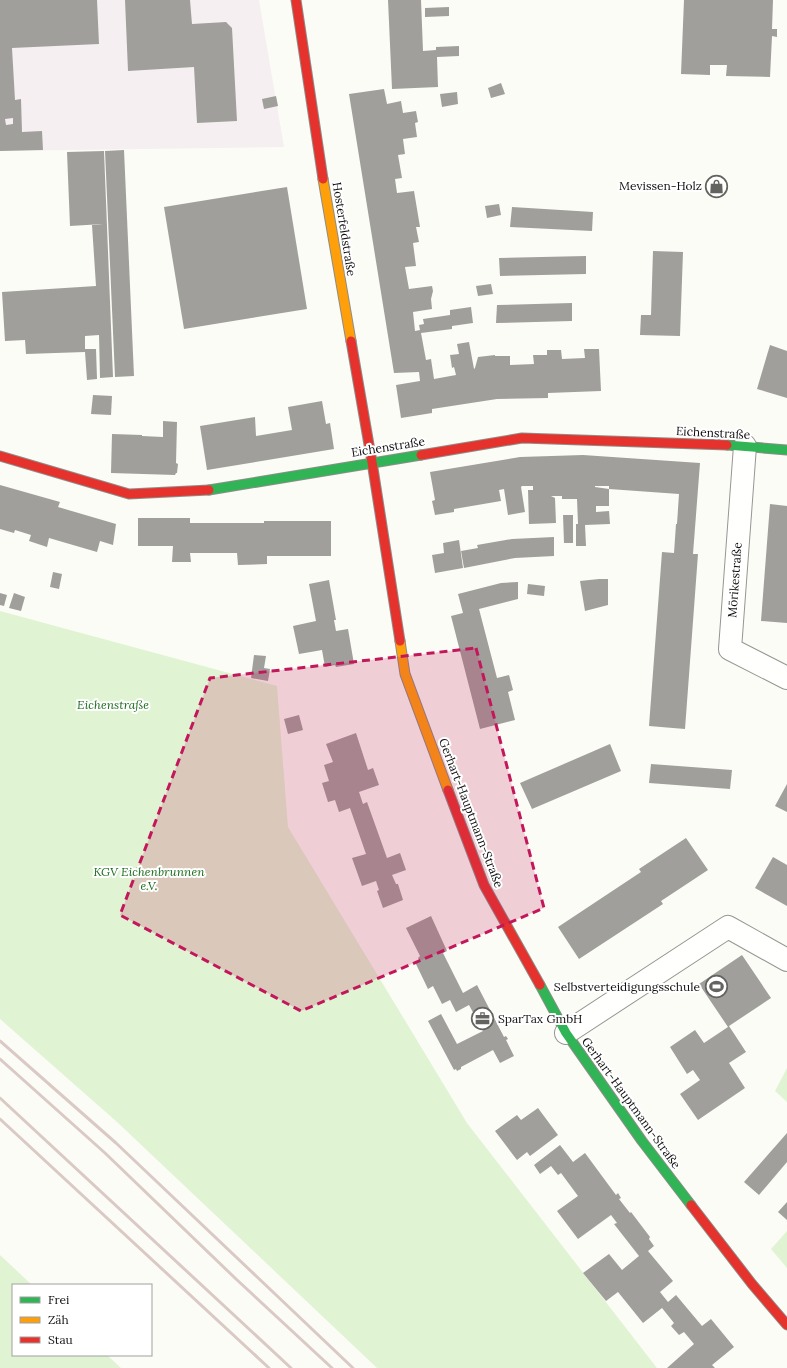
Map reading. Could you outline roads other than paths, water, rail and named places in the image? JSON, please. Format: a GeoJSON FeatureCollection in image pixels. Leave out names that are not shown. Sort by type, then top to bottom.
{"type":"FeatureCollection","features":[{"type":"Feature","properties":{"kind":"street","name":"Hosterfeldstraße"},"geometry":{"type":"LineString","coordinates":[[296,0],[330,221],[372,462]]}},
{"type":"Feature","properties":{"kind":"street","name":"Eichenstraße"},"geometry":{"type":"LineString","coordinates":[[0,456],[129,494],[205,491],[522,438],[745,446],[787,450]]}},
{"type":"Feature","properties":{"kind":"street","name":"Mörikestraße"},"geometry":{"type":"LineString","coordinates":[[745,446],[730,649],[787,678]]}},
{"type":"Feature","properties":{"kind":"street","name":"Gerhart-Hauptmann-Straße"},"geometry":{"type":"LineString","coordinates":[[372,462],[405,674],[484,885],[566,1033],[642,1141],[752,1284],[787,1324]]}},
{"type":"Feature","properties":{"kind":"street"},"geometry":{"type":"LineString","coordinates":[[566,1033],[728,927],[787,960]]}},
{"type":"Feature","properties":{"kind":"railway"},"geometry":{"type":"LineString","coordinates":[[0,1041],[116,1143],[353,1368]]}},
{"type":"Feature","properties":{"kind":"railway"},"geometry":{"type":"LineString","coordinates":[[0,1059],[105,1153],[236,1279],[332,1368]]}},
{"type":"Feature","properties":{"kind":"railway"},"geometry":{"type":"LineString","coordinates":[[0,1098],[291,1368]]}},
{"type":"Feature","properties":{"kind":"railway"},"geometry":{"type":"LineString","coordinates":[[0,1119],[269,1368]]}},
{"type":"Feature","properties":{"kind":"place","name":"Mevissen-Holz"},"geometry":{"type":"Point","coordinates":[717,186]}},
{"type":"Feature","properties":{"kind":"place","name":"Selbstverteidigungsschule"},"geometry":{"type":"Point","coordinates":[716,987]}},
{"type":"Feature","properties":{"kind":"place","name":"SparTax GmbH"},"geometry":{"type":"Point","coordinates":[483,1019]}},
{"type":"Feature","properties":{"kind":"park label","name":"KGV Eichenbrunnen e.V."},"geometry":{"type":"Point","coordinates":[149,879]}}]}
